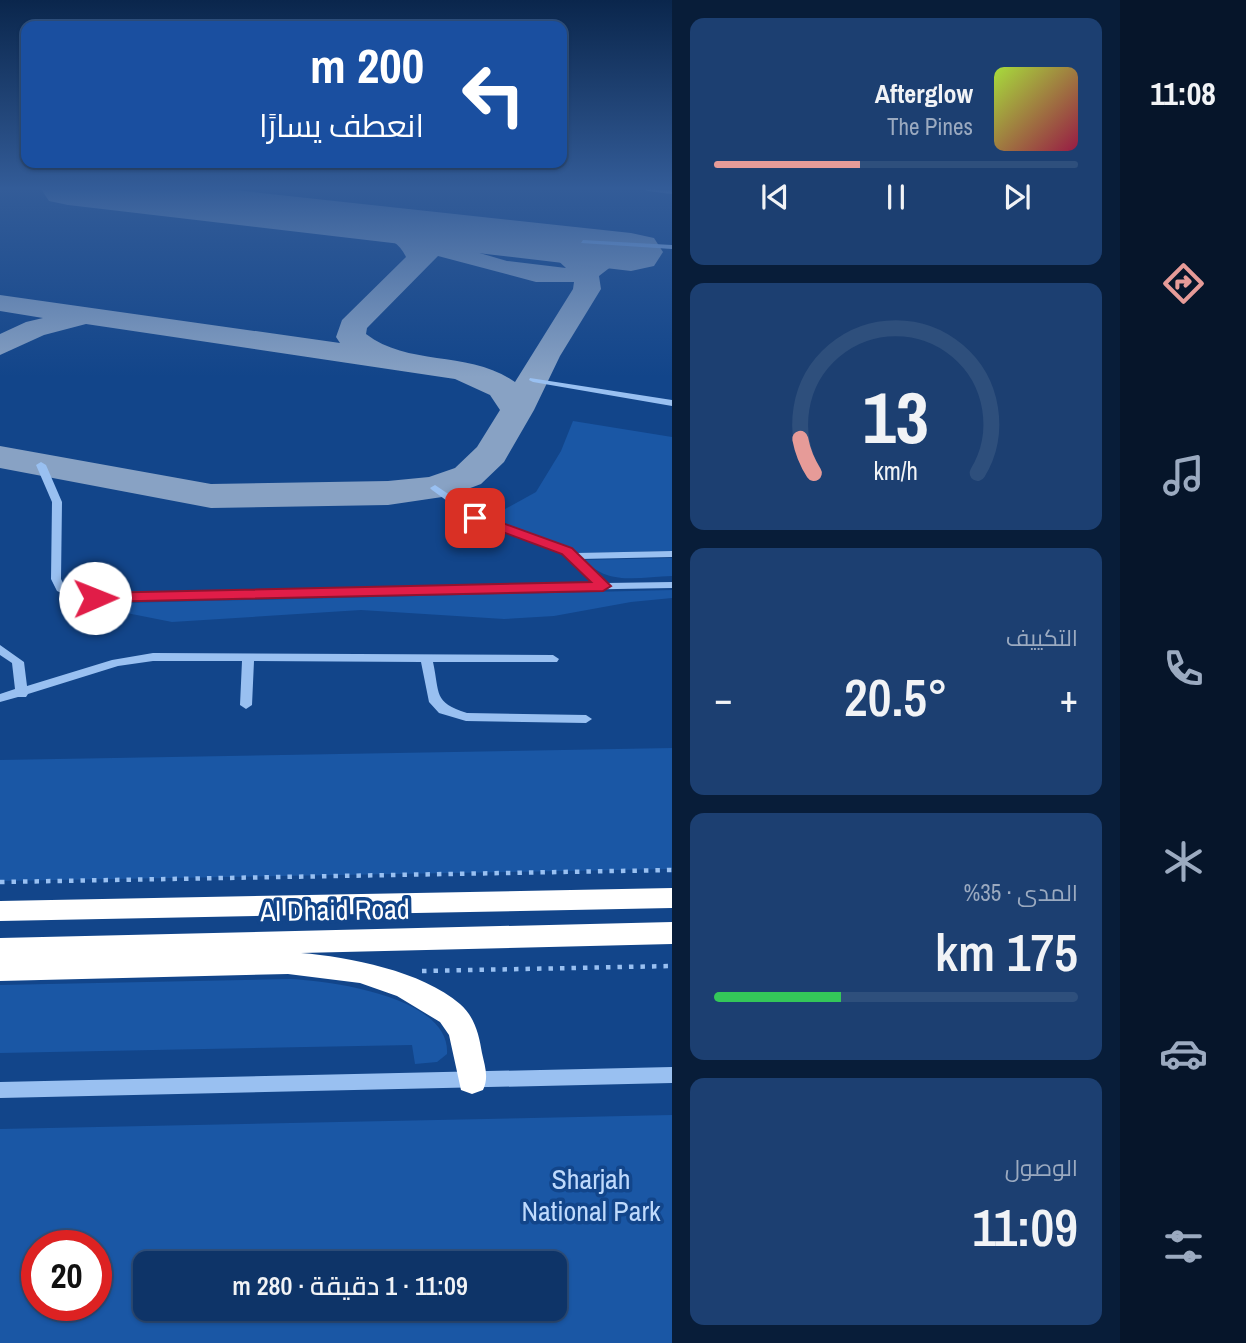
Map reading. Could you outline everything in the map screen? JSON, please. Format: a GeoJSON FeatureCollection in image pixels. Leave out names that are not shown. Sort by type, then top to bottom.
{"type":"FeatureCollection","features":[{"type":"Feature","properties":{"kind":"highway","name":"Al Dhaid Road"},"geometry":{"type":"LineString","coordinates":[[0,911],[672,898]]}},
{"type":"Feature","properties":{"kind":"highway","name":"Al Dhaid Road"},"geometry":{"type":"LineString","coordinates":[[0,948],[672,933]]}},
{"type":"Feature","properties":{"kind":"highway"},"geometry":{"type":"LineString","coordinates":[[0,970],[288,963],[361,972],[407,988],[450,1013],[463,1031],[472,1080]]}},
{"type":"Feature","properties":{"kind":"lane"},"geometry":{"type":"LineString","coordinates":[[533,380],[672,404]]}},
{"type":"Feature","properties":{"kind":"lane"},"geometry":{"type":"LineString","coordinates":[[41,465],[57,502],[56,579],[61,589],[75,596],[672,585]]}},
{"type":"Feature","properties":{"kind":"lane"},"geometry":{"type":"LineString","coordinates":[[435,488],[482,522],[549,543],[575,556],[603,586]]}},
{"type":"Feature","properties":{"kind":"lane"},"geometry":{"type":"LineString","coordinates":[[575,556],[672,554]]}},
{"type":"Feature","properties":{"kind":"lane"},"geometry":{"type":"LineString","coordinates":[[0,649],[18,662],[22,694]]}},
{"type":"Feature","properties":{"kind":"lane"},"geometry":{"type":"LineString","coordinates":[[246,705],[248,656]]}},
{"type":"Feature","properties":{"kind":"lane"},"geometry":{"type":"LineString","coordinates":[[0,698],[22,694],[136,659],[248,656],[552,659]]}},
{"type":"Feature","properties":{"kind":"lane"},"geometry":{"type":"LineString","coordinates":[[426,658],[435,702],[450,714],[466,717],[586,719]]}},
{"type":"Feature","properties":{"kind":"lane"},"geometry":{"type":"LineString","coordinates":[[0,1090],[672,1076]]}},
{"type":"Feature","properties":{"kind":"path"},"geometry":{"type":"LineString","coordinates":[[0,882],[672,870]]}},
{"type":"Feature","properties":{"kind":"green space"},"geometry":{"type":"Polygon","coordinates":[[[573,421],[672,437],[672,551],[577,553],[487,519],[536,492],[561,451],[573,421]]]}},
{"type":"Feature","properties":{"kind":"green space"},"geometry":{"type":"Polygon","coordinates":[[[672,558],[672,576],[636,578],[603,574],[585,560],[672,558]]]}},
{"type":"Feature","properties":{"kind":"green space"},"geometry":{"type":"Polygon","coordinates":[[[672,590],[672,598],[631,602],[554,616],[504,619],[361,610],[172,622],[81,604],[672,590]]]}},
{"type":"Feature","properties":{"kind":"green space"},"geometry":{"type":"Polygon","coordinates":[[[672,748],[672,869],[0,881],[0,760],[672,748]]]}},
{"type":"Feature","properties":{"kind":"green space"},"geometry":{"type":"Polygon","coordinates":[[[290,979],[359,989],[410,1006],[430,1019],[443,1034],[447,1054],[437,1062],[415,1064],[412,1045],[0,1053],[0,985],[290,979]]]}},
{"type":"Feature","properties":{"kind":"green space","name":"Sharjah National Park"},"geometry":{"type":"Polygon","coordinates":[[[672,1115],[672,1343],[0,1343],[0,1129],[672,1115]]]}},
{"type":"Feature","properties":{"kind":"taxiway"},"geometry":{"type":"LineString","coordinates":[[417,252],[418,256]]}},
{"type":"Feature","properties":{"kind":"taxiway"},"geometry":{"type":"LineString","coordinates":[[390,359],[371,353],[351,337],[352,326],[428,252]]}},
{"type":"Feature","properties":{"kind":"taxiway"},"geometry":{"type":"LineString","coordinates":[[448,252],[536,274],[565,276],[584,272]]}},
{"type":"Feature","properties":{"kind":"taxiway"},"geometry":{"type":"LineString","coordinates":[[584,272],[608,259],[600,252]]}},
{"type":"Feature","properties":{"kind":"taxiway"},"geometry":{"type":"LineString","coordinates":[[566,256],[584,272]]}},
{"type":"Feature","properties":{"kind":"taxiway"},"geometry":{"type":"LineString","coordinates":[[517,410],[544,356],[587,289],[584,272]]}},
{"type":"Feature","properties":{"kind":"taxiway"},"geometry":{"type":"LineString","coordinates":[[0,303],[459,370],[486,379],[502,388],[517,410]]}},
{"type":"Feature","properties":{"kind":"taxiway"},"geometry":{"type":"LineString","coordinates":[[0,346],[36,328],[74,321]]}},
{"type":"Feature","properties":{"kind":"taxiway"},"geometry":{"type":"LineString","coordinates":[[0,457],[211,496],[388,493],[435,488],[468,476],[491,454],[517,410]]}},
{"type":"Feature","properties":{"kind":"route"},"geometry":{"type":"LineString","coordinates":[[95,598],[603,586],[567,551],[540,540],[501,530],[475,518]]}}]}
